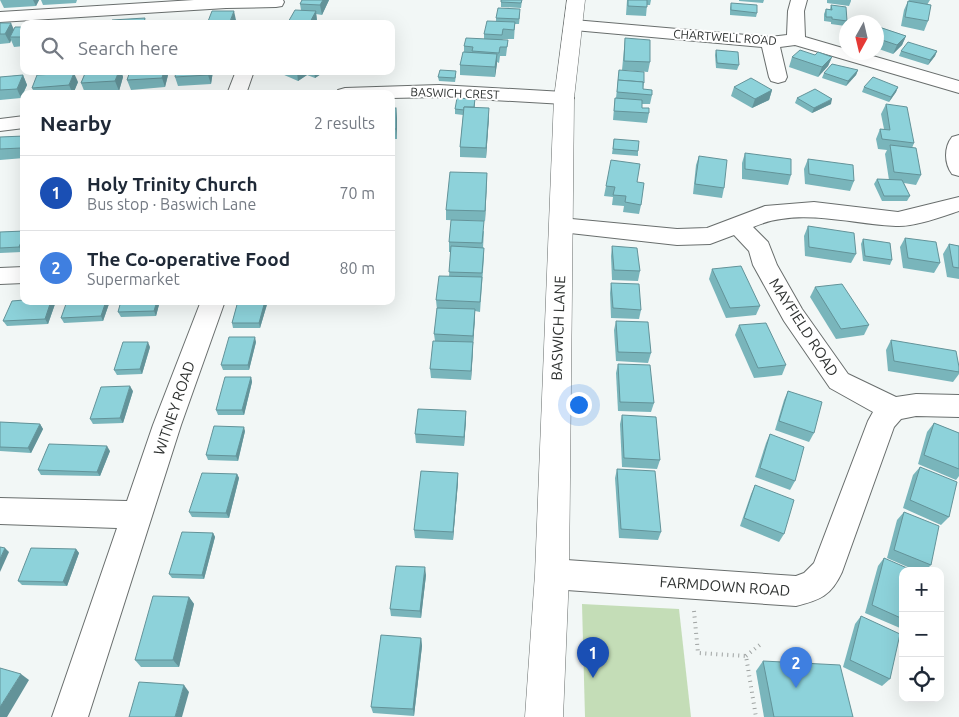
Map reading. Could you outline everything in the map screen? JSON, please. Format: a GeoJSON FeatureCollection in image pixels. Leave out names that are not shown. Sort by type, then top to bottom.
{"type":"FeatureCollection","features":[{"type":"Feature","properties":{"kind":"street"},"geometry":{"type":"LineString","coordinates":[[796,40],[796,10],[799,0]]}},
{"type":"Feature","properties":{"kind":"street"},"geometry":{"type":"LineString","coordinates":[[0,17],[226,3],[274,6]]}},
{"type":"Feature","properties":{"kind":"street","name":"CHARTWELL ROAD"},"geometry":{"type":"LineString","coordinates":[[575,13],[770,42],[796,40],[959,87]]}},
{"type":"Feature","properties":{"kind":"street","name":"BASWICH LANE"},"geometry":{"type":"LineString","coordinates":[[544,717],[552,574],[564,98],[575,13]]}},
{"type":"Feature","properties":{"kind":"street"},"geometry":{"type":"LineString","coordinates":[[770,42],[778,77]]}},
{"type":"Feature","properties":{"kind":"street"},"geometry":{"type":"LineString","coordinates":[[238,90],[244,75]]}},
{"type":"Feature","properties":{"kind":"street","name":"BASWICH CREST"},"geometry":{"type":"LineString","coordinates":[[395,92],[439,91],[564,98]]}},
{"type":"Feature","properties":{"kind":"street"},"geometry":{"type":"LineString","coordinates":[[0,125],[20,122]]}},
{"type":"Feature","properties":{"kind":"street"},"geometry":{"type":"LineString","coordinates":[[959,141],[956,152],[959,169]]}},
{"type":"Feature","properties":{"kind":"street"},"geometry":{"type":"LineString","coordinates":[[561,225],[677,237],[710,236],[765,213],[814,209],[898,219],[933,212],[959,204]]}},
{"type":"Feature","properties":{"kind":"street","name":"MAYFIELD ROAD"},"geometry":{"type":"LineString","coordinates":[[737,224],[760,248],[765,265],[793,315],[839,381],[893,409]]}},
{"type":"Feature","properties":{"kind":"street"},"geometry":{"type":"LineString","coordinates":[[0,276],[20,275]]}},
{"type":"Feature","properties":{"kind":"street","name":"WITNEY ROAD"},"geometry":{"type":"LineString","coordinates":[[70,717],[167,425],[212,305]]}},
{"type":"Feature","properties":{"kind":"street"},"geometry":{"type":"LineString","coordinates":[[893,409],[916,405],[959,406]]}},
{"type":"Feature","properties":{"kind":"street","name":"FARMDOWN ROAD"},"geometry":{"type":"LineString","coordinates":[[552,574],[796,591],[814,586],[826,572],[882,421],[893,409]]}},
{"type":"Feature","properties":{"kind":"street"},"geometry":{"type":"LineString","coordinates":[[0,511],[138,515]]}},
{"type":"Feature","properties":{"kind":"path"},"geometry":{"type":"LineString","coordinates":[[691,584],[698,653],[746,656],[762,643]]}},
{"type":"Feature","properties":{"kind":"path"},"geometry":{"type":"LineString","coordinates":[[746,656],[756,717]]}},
{"type":"Feature","properties":{"kind":"green space"},"geometry":{"type":"Polygon","coordinates":[[[582,604],[679,609],[691,717],[585,717],[582,604]]]}},
{"type":"Feature","properties":{"kind":"building"},"geometry":{"type":"Polygon","coordinates":[[[302,0],[323,0],[320,5],[300,4],[302,0]]]}},
{"type":"Feature","properties":{"kind":"building"},"geometry":{"type":"Polygon","coordinates":[[[501,0],[522,0],[521,3],[501,2],[501,0]]]}},
{"type":"Feature","properties":{"kind":"building"},"geometry":{"type":"Polygon","coordinates":[[[628,0],[647,0],[647,7],[628,6],[628,0]]]}},
{"type":"Feature","properties":{"kind":"building"},"geometry":{"type":"Polygon","coordinates":[[[908,1],[931,5],[928,21],[905,17],[908,1]]]}},
{"type":"Feature","properties":{"kind":"building"},"geometry":{"type":"Polygon","coordinates":[[[731,3],[757,5],[757,13],[731,10],[731,3]]]}},
{"type":"Feature","properties":{"kind":"building"},"geometry":{"type":"Polygon","coordinates":[[[831,5],[846,7],[847,15],[839,15],[839,20],[826,17],[826,9],[832,10],[831,5]]]}},
{"type":"Feature","properties":{"kind":"building"},"geometry":{"type":"Polygon","coordinates":[[[498,8],[520,9],[519,19],[496,18],[498,8]]]}},
{"type":"Feature","properties":{"kind":"building"},"geometry":{"type":"Polygon","coordinates":[[[295,10],[316,11],[311,20],[289,20],[295,10]]]}},
{"type":"Feature","properties":{"kind":"building"},"geometry":{"type":"Polygon","coordinates":[[[212,11],[234,11],[231,20],[209,20],[212,11]]]}},
{"type":"Feature","properties":{"kind":"building"},"geometry":{"type":"Polygon","coordinates":[[[145,18],[145,20],[112,20],[145,18]]]}},
{"type":"Feature","properties":{"kind":"building"},"geometry":{"type":"Polygon","coordinates":[[[487,21],[515,22],[514,30],[503,29],[502,35],[484,34],[487,21]]]}},
{"type":"Feature","properties":{"kind":"building"},"geometry":{"type":"Polygon","coordinates":[[[0,23],[11,23],[5,34],[0,34],[0,23]]]}},
{"type":"Feature","properties":{"kind":"building"},"geometry":{"type":"Polygon","coordinates":[[[15,27],[20,27],[20,37],[10,37],[15,27]]]}},
{"type":"Feature","properties":{"kind":"building"},"geometry":{"type":"Polygon","coordinates":[[[884,29],[906,36],[897,45],[884,41],[884,29]]]}},
{"type":"Feature","properties":{"kind":"building"},"geometry":{"type":"Polygon","coordinates":[[[466,38],[508,40],[507,47],[500,47],[499,53],[472,51],[473,47],[464,46],[466,38]]]}},
{"type":"Feature","properties":{"kind":"building"},"geometry":{"type":"Polygon","coordinates":[[[625,38],[650,40],[650,62],[624,61],[625,38]]]}},
{"type":"Feature","properties":{"kind":"building"},"geometry":{"type":"Polygon","coordinates":[[[908,42],[937,51],[930,60],[901,51],[908,42]]]}},
{"type":"Feature","properties":{"kind":"building"},"geometry":{"type":"Polygon","coordinates":[[[716,50],[738,52],[739,65],[717,63],[716,50]]]}},
{"type":"Feature","properties":{"kind":"building"},"geometry":{"type":"Polygon","coordinates":[[[800,50],[815,55],[818,52],[832,57],[822,67],[792,57],[800,50]]]}},
{"type":"Feature","properties":{"kind":"building"},"geometry":{"type":"Polygon","coordinates":[[[463,52],[497,54],[495,67],[460,65],[463,52]]]}},
{"type":"Feature","properties":{"kind":"building"},"geometry":{"type":"Polygon","coordinates":[[[832,64],[858,70],[848,81],[824,73],[832,64]]]}},
{"type":"Feature","properties":{"kind":"building"},"geometry":{"type":"Polygon","coordinates":[[[440,70],[456,71],[455,78],[438,77],[440,70]]]}},
{"type":"Feature","properties":{"kind":"building"},"geometry":{"type":"Polygon","coordinates":[[[619,70],[644,72],[644,83],[618,80],[619,70]]]}},
{"type":"Feature","properties":{"kind":"building"},"geometry":{"type":"Polygon","coordinates":[[[23,75],[17,89],[0,90],[0,77],[23,75]]]}},
{"type":"Feature","properties":{"kind":"building"},"geometry":{"type":"Polygon","coordinates":[[[37,75],[73,75],[69,85],[32,88],[37,75]]]}},
{"type":"Feature","properties":{"kind":"building"},"geometry":{"type":"Polygon","coordinates":[[[84,75],[117,75],[115,81],[81,83],[84,75]]]}},
{"type":"Feature","properties":{"kind":"building"},"geometry":{"type":"Polygon","coordinates":[[[129,75],[163,75],[162,78],[127,80],[129,75]]]}},
{"type":"Feature","properties":{"kind":"building"},"geometry":{"type":"Polygon","coordinates":[[[175,75],[208,75],[175,77],[175,75]]]}},
{"type":"Feature","properties":{"kind":"building"},"geometry":{"type":"Polygon","coordinates":[[[873,77],[898,87],[891,97],[864,87],[873,77]]]}},
{"type":"Feature","properties":{"kind":"building"},"geometry":{"type":"Polygon","coordinates":[[[751,78],[772,90],[755,99],[734,87],[751,78]]]}},
{"type":"Feature","properties":{"kind":"building"},"geometry":{"type":"Polygon","coordinates":[[[618,80],[643,82],[643,89],[652,90],[652,95],[617,92],[618,80]]]}},
{"type":"Feature","properties":{"kind":"building"},"geometry":{"type":"Polygon","coordinates":[[[815,89],[832,99],[814,108],[797,98],[815,89]]]}},
{"type":"Feature","properties":{"kind":"building"},"geometry":{"type":"Polygon","coordinates":[[[457,98],[475,99],[474,107],[464,107],[464,110],[455,109],[457,98]]]}},
{"type":"Feature","properties":{"kind":"building"},"geometry":{"type":"Polygon","coordinates":[[[615,98],[642,100],[642,108],[649,108],[649,113],[614,111],[615,98]]]}},
{"type":"Feature","properties":{"kind":"building"},"geometry":{"type":"Polygon","coordinates":[[[886,104],[907,107],[914,143],[882,139],[880,129],[890,130],[886,104]]]}},
{"type":"Feature","properties":{"kind":"building"},"geometry":{"type":"Polygon","coordinates":[[[464,107],[489,108],[486,148],[460,147],[464,107]]]}},
{"type":"Feature","properties":{"kind":"building"},"geometry":{"type":"Polygon","coordinates":[[[395,108],[396,108],[395,129],[395,108]]]}},
{"type":"Feature","properties":{"kind":"building"},"geometry":{"type":"Polygon","coordinates":[[[20,136],[20,148],[0,149],[0,137],[20,136]]]}},
{"type":"Feature","properties":{"kind":"building"},"geometry":{"type":"Polygon","coordinates":[[[614,139],[639,141],[638,151],[613,149],[614,139]]]}},
{"type":"Feature","properties":{"kind":"building"},"geometry":{"type":"Polygon","coordinates":[[[890,145],[916,148],[921,175],[894,172],[890,145]]]}},
{"type":"Feature","properties":{"kind":"building"},"geometry":{"type":"Polygon","coordinates":[[[745,153],[791,159],[791,175],[745,169],[745,153]]]}},
{"type":"Feature","properties":{"kind":"building"},"geometry":{"type":"Polygon","coordinates":[[[699,156],[727,160],[724,188],[695,184],[699,156]]]}},
{"type":"Feature","properties":{"kind":"building"},"geometry":{"type":"Polygon","coordinates":[[[808,159],[853,165],[854,181],[809,174],[808,159]]]}},
{"type":"Feature","properties":{"kind":"building"},"geometry":{"type":"Polygon","coordinates":[[[611,160],[640,164],[637,182],[644,183],[641,205],[625,202],[626,196],[613,195],[615,187],[606,186],[611,160]]]}},
{"type":"Feature","properties":{"kind":"building"},"geometry":{"type":"Polygon","coordinates":[[[450,172],[487,173],[485,211],[446,210],[450,172]]]}},
{"type":"Feature","properties":{"kind":"building"},"geometry":{"type":"Polygon","coordinates":[[[877,179],[902,180],[910,196],[884,196],[877,179]]]}},
{"type":"Feature","properties":{"kind":"building"},"geometry":{"type":"Polygon","coordinates":[[[451,220],[484,221],[482,243],[449,242],[451,220]]]}},
{"type":"Feature","properties":{"kind":"building"},"geometry":{"type":"Polygon","coordinates":[[[808,226],[854,233],[856,254],[809,247],[808,226]]]}},
{"type":"Feature","properties":{"kind":"building"},"geometry":{"type":"Polygon","coordinates":[[[20,231],[19,247],[0,248],[0,232],[20,231]]]}},
{"type":"Feature","properties":{"kind":"building"},"geometry":{"type":"Polygon","coordinates":[[[905,238],[936,242],[940,263],[908,258],[905,238]]]}},
{"type":"Feature","properties":{"kind":"building"},"geometry":{"type":"Polygon","coordinates":[[[863,239],[890,243],[892,260],[865,256],[863,239]]]}},
{"type":"Feature","properties":{"kind":"building"},"geometry":{"type":"Polygon","coordinates":[[[949,244],[959,246],[959,268],[953,267],[949,244]]]}},
{"type":"Feature","properties":{"kind":"building"},"geometry":{"type":"Polygon","coordinates":[[[451,246],[484,248],[482,273],[449,272],[451,246]]]}},
{"type":"Feature","properties":{"kind":"building"},"geometry":{"type":"Polygon","coordinates":[[[612,246],[637,248],[640,271],[614,270],[612,246]]]}},
{"type":"Feature","properties":{"kind":"building"},"geometry":{"type":"Polygon","coordinates":[[[741,266],[760,306],[730,308],[712,269],[741,266]]]}},
{"type":"Feature","properties":{"kind":"building"},"geometry":{"type":"Polygon","coordinates":[[[439,276],[482,277],[480,302],[436,300],[439,276]]]}},
{"type":"Feature","properties":{"kind":"building"},"geometry":{"type":"Polygon","coordinates":[[[611,283],[639,284],[641,310],[613,308],[611,283]]]}},
{"type":"Feature","properties":{"kind":"building"},"geometry":{"type":"Polygon","coordinates":[[[842,284],[869,325],[841,329],[815,287],[842,284]]]}},
{"type":"Feature","properties":{"kind":"building"},"geometry":{"type":"Polygon","coordinates":[[[20,300],[20,305],[50,305],[45,319],[3,321],[12,301],[20,300]]]}},
{"type":"Feature","properties":{"kind":"building"},"geometry":{"type":"Polygon","coordinates":[[[66,305],[105,305],[101,316],[61,318],[66,305]]]}},
{"type":"Feature","properties":{"kind":"building"},"geometry":{"type":"Polygon","coordinates":[[[120,305],[156,305],[154,311],[118,312],[120,305]]]}},
{"type":"Feature","properties":{"kind":"building"},"geometry":{"type":"Polygon","coordinates":[[[237,305],[264,305],[259,323],[232,323],[237,305]]]}},
{"type":"Feature","properties":{"kind":"building"},"geometry":{"type":"Polygon","coordinates":[[[437,308],[475,309],[473,336],[434,334],[437,308]]]}},
{"type":"Feature","properties":{"kind":"building"},"geometry":{"type":"Polygon","coordinates":[[[616,321],[648,322],[651,353],[618,352],[616,321]]]}},
{"type":"Feature","properties":{"kind":"building"},"geometry":{"type":"Polygon","coordinates":[[[766,323],[786,365],[758,368],[739,325],[766,323]]]}},
{"type":"Feature","properties":{"kind":"building"},"geometry":{"type":"Polygon","coordinates":[[[229,337],[255,337],[248,365],[221,365],[229,337]]]}},
{"type":"Feature","properties":{"kind":"building"},"geometry":{"type":"Polygon","coordinates":[[[891,340],[956,351],[959,372],[894,361],[891,340]]]}},
{"type":"Feature","properties":{"kind":"building"},"geometry":{"type":"Polygon","coordinates":[[[433,341],[473,342],[471,371],[430,369],[433,341]]]}},
{"type":"Feature","properties":{"kind":"building"},"geometry":{"type":"Polygon","coordinates":[[[123,342],[148,342],[140,369],[114,370],[123,342]]]}},
{"type":"Feature","properties":{"kind":"building"},"geometry":{"type":"Polygon","coordinates":[[[618,364],[650,365],[654,403],[620,402],[618,364]]]}},
{"type":"Feature","properties":{"kind":"building"},"geometry":{"type":"Polygon","coordinates":[[[225,377],[251,377],[242,410],[216,410],[225,377]]]}},
{"type":"Feature","properties":{"kind":"building"},"geometry":{"type":"Polygon","coordinates":[[[130,386],[120,418],[90,419],[101,387],[130,386]]]}},
{"type":"Feature","properties":{"kind":"building"},"geometry":{"type":"Polygon","coordinates":[[[788,391],[822,402],[814,433],[779,421],[788,391]]]}},
{"type":"Feature","properties":{"kind":"building"},"geometry":{"type":"Polygon","coordinates":[[[418,409],[466,411],[464,437],[415,434],[418,409]]]}},
{"type":"Feature","properties":{"kind":"building"},"geometry":{"type":"Polygon","coordinates":[[[622,415],[656,417],[660,460],[624,458],[622,415]]]}},
{"type":"Feature","properties":{"kind":"building"},"geometry":{"type":"Polygon","coordinates":[[[0,422],[40,424],[28,448],[0,447],[0,422]]]}},
{"type":"Feature","properties":{"kind":"building"},"geometry":{"type":"Polygon","coordinates":[[[934,423],[959,433],[959,469],[924,455],[934,423]]]}},
{"type":"Feature","properties":{"kind":"building"},"geometry":{"type":"Polygon","coordinates":[[[214,426],[244,427],[236,456],[206,455],[214,426]]]}},
{"type":"Feature","properties":{"kind":"building"},"geometry":{"type":"Polygon","coordinates":[[[770,434],[804,447],[795,481],[760,468],[770,434]]]}},
{"type":"Feature","properties":{"kind":"building"},"geometry":{"type":"Polygon","coordinates":[[[49,444],[107,446],[97,472],[38,470],[49,444]]]}},
{"type":"Feature","properties":{"kind":"building"},"geometry":{"type":"Polygon","coordinates":[[[920,467],[957,482],[949,517],[910,500],[920,467]]]}},
{"type":"Feature","properties":{"kind":"building"},"geometry":{"type":"Polygon","coordinates":[[[617,469],[655,471],[661,532],[621,529],[617,469]]]}},
{"type":"Feature","properties":{"kind":"building"},"geometry":{"type":"Polygon","coordinates":[[[421,471],[458,473],[453,532],[414,530],[421,471]]]}},
{"type":"Feature","properties":{"kind":"building"},"geometry":{"type":"Polygon","coordinates":[[[202,473],[237,474],[226,513],[189,512],[202,473]]]}},
{"type":"Feature","properties":{"kind":"building"},"geometry":{"type":"Polygon","coordinates":[[[755,485],[794,500],[784,534],[744,518],[755,485]]]}},
{"type":"Feature","properties":{"kind":"building"},"geometry":{"type":"Polygon","coordinates":[[[904,512],[939,526],[931,565],[894,550],[904,512]]]}},
{"type":"Feature","properties":{"kind":"building"},"geometry":{"type":"Polygon","coordinates":[[[182,532],[213,533],[202,575],[169,574],[182,532]]]}},
{"type":"Feature","properties":{"kind":"building"},"geometry":{"type":"Polygon","coordinates":[[[0,547],[5,548],[0,559],[0,547]]]}},
{"type":"Feature","properties":{"kind":"building"},"geometry":{"type":"Polygon","coordinates":[[[31,548],[76,549],[63,582],[18,581],[31,548]]]}},
{"type":"Feature","properties":{"kind":"building"},"geometry":{"type":"Polygon","coordinates":[[[884,558],[905,567],[899,567],[899,617],[872,605],[884,558]]]}},
{"type":"Feature","properties":{"kind":"building"},"geometry":{"type":"Polygon","coordinates":[[[396,566],[425,567],[420,611],[390,609],[396,566]]]}},
{"type":"Feature","properties":{"kind":"building"},"geometry":{"type":"Polygon","coordinates":[[[153,596],[189,597],[173,660],[135,660],[153,596]]]}},
{"type":"Feature","properties":{"kind":"building"},"geometry":{"type":"Polygon","coordinates":[[[861,616],[899,634],[890,679],[850,660],[861,616]]]}},
{"type":"Feature","properties":{"kind":"building"},"geometry":{"type":"Polygon","coordinates":[[[381,635],[421,638],[413,709],[371,707],[381,635]]]}},
{"type":"Feature","properties":{"kind":"building"},"geometry":{"type":"Polygon","coordinates":[[[763,661],[840,665],[853,717],[774,717],[763,661]]]}},
{"type":"Feature","properties":{"kind":"building"},"geometry":{"type":"Polygon","coordinates":[[[0,668],[21,674],[0,707],[0,668]]]}},
{"type":"Feature","properties":{"kind":"building"},"geometry":{"type":"Polygon","coordinates":[[[139,682],[184,685],[175,717],[129,717],[139,682]]]}},
{"type":"Feature","properties":{"kind":"place","name":"Holy Trinity Church"},"geometry":{"type":"Point","coordinates":[593,678]}},
{"type":"Feature","properties":{"kind":"place","name":"The Co-operative Food"},"geometry":{"type":"Point","coordinates":[796,688]}}]}
